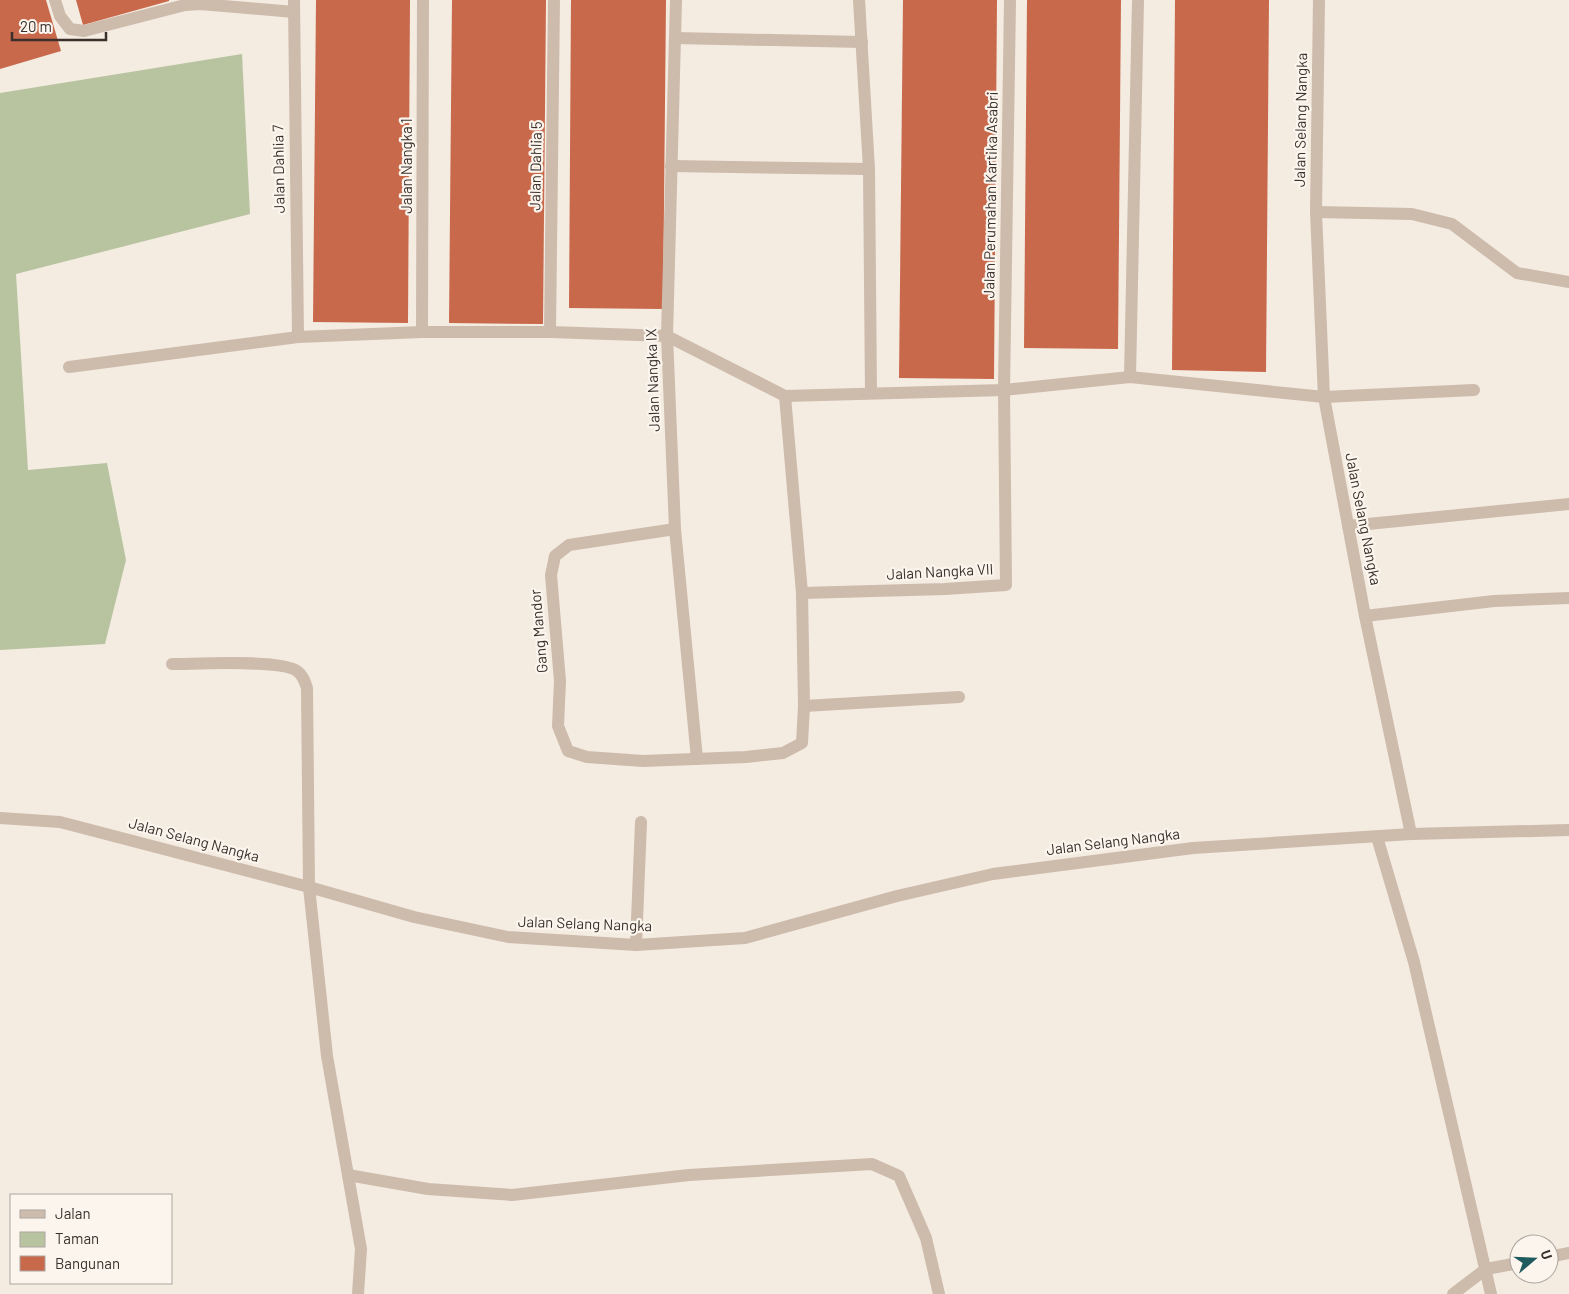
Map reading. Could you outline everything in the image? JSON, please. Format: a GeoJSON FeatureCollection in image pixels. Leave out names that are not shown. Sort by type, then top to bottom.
{"type":"FeatureCollection","features":[{"type":"Feature","properties":{"kind":"street"},"geometry":{"type":"LineString","coordinates":[[55,0],[60,16],[70,29],[84,31],[184,3],[294,6]]}},
{"type":"Feature","properties":{"kind":"street","name":"Jalan Nangka 1"},"geometry":{"type":"LineString","coordinates":[[422,332],[423,0]]}},
{"type":"Feature","properties":{"kind":"street","name":"Jalan Dahlia 5"},"geometry":{"type":"LineString","coordinates":[[550,332],[554,0]]}},
{"type":"Feature","properties":{"kind":"street","name":"Jalan Nangka IX"},"geometry":{"type":"LineString","coordinates":[[676,0],[667,336],[675,528],[697,758]]}},
{"type":"Feature","properties":{"kind":"street"},"geometry":{"type":"LineString","coordinates":[[859,0],[869,169],[871,393]]}},
{"type":"Feature","properties":{"kind":"street","name":"Jalan Perumahan Kartika Asabri"},"geometry":{"type":"LineString","coordinates":[[1004,390],[1010,0]]}},
{"type":"Feature","properties":{"kind":"street"},"geometry":{"type":"LineString","coordinates":[[1130,377],[1138,0]]}},
{"type":"Feature","properties":{"kind":"street","name":"Jalan Selang Nangka"},"geometry":{"type":"LineString","coordinates":[[0,818],[60,822],[309,887],[414,917],[508,937],[636,945],[746,938],[897,896],[993,874],[1193,848],[1411,834],[1365,616],[1324,397],[1316,212],[1319,0]]}},
{"type":"Feature","properties":{"kind":"street","name":"Jalan Dahlia 7"},"geometry":{"type":"LineString","coordinates":[[294,6],[298,337]]}},
{"type":"Feature","properties":{"kind":"street"},"geometry":{"type":"LineString","coordinates":[[675,38],[862,42]]}},
{"type":"Feature","properties":{"kind":"street"},"geometry":{"type":"LineString","coordinates":[[671,166],[869,169]]}},
{"type":"Feature","properties":{"kind":"street"},"geometry":{"type":"LineString","coordinates":[[1316,212],[1412,214],[1452,224],[1517,273],[1569,282]]}},
{"type":"Feature","properties":{"kind":"street"},"geometry":{"type":"LineString","coordinates":[[69,367],[298,337],[422,332],[550,332],[667,336],[786,396],[1004,390],[1130,377],[1324,397],[1474,390]]}},
{"type":"Feature","properties":{"kind":"street","name":"Jalan Nangka VII"},"geometry":{"type":"LineString","coordinates":[[802,593],[945,589],[1006,585],[1004,390]]}},
{"type":"Feature","properties":{"kind":"street"},"geometry":{"type":"LineString","coordinates":[[697,758],[746,757],[783,753],[802,743],[804,706],[802,593],[786,396]]}},
{"type":"Feature","properties":{"kind":"street"},"geometry":{"type":"LineString","coordinates":[[1348,526],[1569,504]]}},
{"type":"Feature","properties":{"kind":"street","name":"Gang Mandor"},"geometry":{"type":"LineString","coordinates":[[675,528],[569,545],[555,556],[551,575],[560,681],[558,726],[568,751],[587,757],[643,761],[697,758]]}},
{"type":"Feature","properties":{"kind":"street"},"geometry":{"type":"LineString","coordinates":[[1365,616],[1494,601],[1569,598]]}},
{"type":"Feature","properties":{"kind":"street"},"geometry":{"type":"LineString","coordinates":[[172,664],[253,663],[296,670],[303,678],[307,688],[309,887],[328,1056],[361,1249],[358,1294]]}},
{"type":"Feature","properties":{"kind":"street"},"geometry":{"type":"LineString","coordinates":[[804,706],[959,697]]}},
{"type":"Feature","properties":{"kind":"street"},"geometry":{"type":"LineString","coordinates":[[636,945],[641,822]]}},
{"type":"Feature","properties":{"kind":"street"},"geometry":{"type":"LineString","coordinates":[[1411,834],[1569,830]]}},
{"type":"Feature","properties":{"kind":"street"},"geometry":{"type":"LineString","coordinates":[[1377,837],[1414,962],[1491,1294]]}},
{"type":"Feature","properties":{"kind":"street"},"geometry":{"type":"LineString","coordinates":[[348,1175],[428,1189],[512,1195],[688,1176],[872,1164],[899,1176],[926,1238],[939,1294]]}},
{"type":"Feature","properties":{"kind":"street"},"geometry":{"type":"LineString","coordinates":[[1453,1294],[1486,1269],[1509,1265]]}},
{"type":"Feature","properties":{"kind":"green space"},"geometry":{"type":"Polygon","coordinates":[[[242,54],[250,214],[16,274],[28,470],[107,463],[126,560],[105,644],[0,650],[0,93],[242,54]]]}},
{"type":"Feature","properties":{"kind":"building"},"geometry":{"type":"Polygon","coordinates":[[[0,0],[46,0],[61,51],[0,69],[0,0]]]}},
{"type":"Feature","properties":{"kind":"building"},"geometry":{"type":"Polygon","coordinates":[[[76,0],[169,0],[169,1],[83,25],[76,0]]]}},
{"type":"Feature","properties":{"kind":"building"},"geometry":{"type":"Polygon","coordinates":[[[316,0],[410,0],[408,323],[313,322],[316,0]]]}},
{"type":"Feature","properties":{"kind":"building"},"geometry":{"type":"Polygon","coordinates":[[[452,0],[546,0],[543,324],[449,323],[452,0]]]}},
{"type":"Feature","properties":{"kind":"building"},"geometry":{"type":"Polygon","coordinates":[[[571,0],[666,0],[663,309],[569,308],[571,0]]]}},
{"type":"Feature","properties":{"kind":"building"},"geometry":{"type":"Polygon","coordinates":[[[903,0],[997,0],[994,379],[899,378],[903,0]]]}},
{"type":"Feature","properties":{"kind":"building"},"geometry":{"type":"Polygon","coordinates":[[[1027,0],[1121,0],[1118,349],[1024,348],[1027,0]]]}},
{"type":"Feature","properties":{"kind":"building"},"geometry":{"type":"Polygon","coordinates":[[[1175,0],[1269,0],[1266,372],[1172,370],[1175,0]]]}}]}
